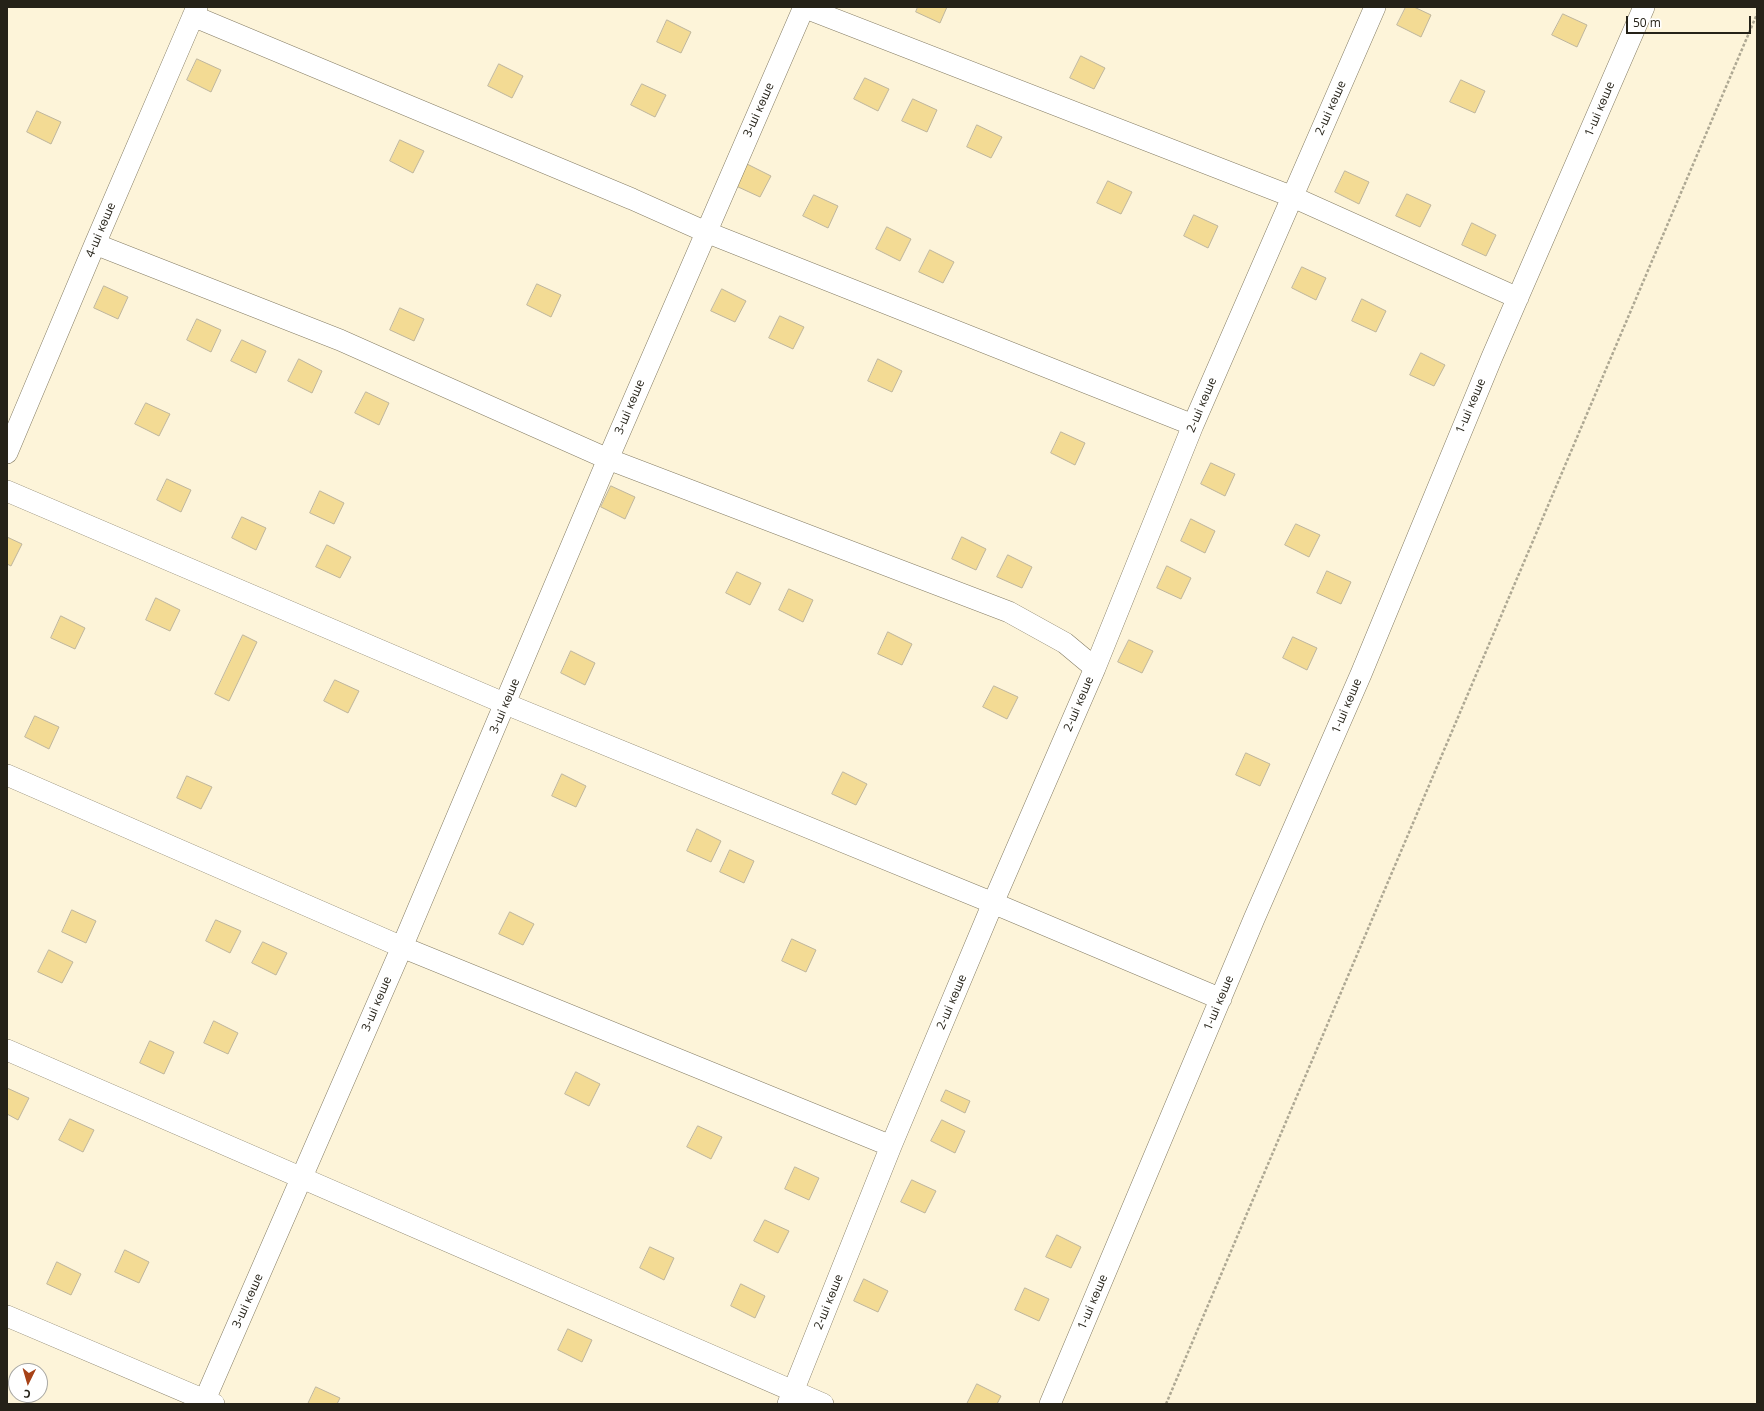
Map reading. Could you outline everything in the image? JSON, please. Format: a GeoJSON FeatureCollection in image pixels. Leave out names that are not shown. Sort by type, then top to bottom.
{"type":"FeatureCollection","features":[{"type":"Feature","properties":{"kind":"lane"},"geometry":{"type":"LineString","coordinates":[[804,7],[1293,197],[1518,298]]}},
{"type":"Feature","properties":{"kind":"lane","name":"3-ші көше"},"geometry":{"type":"LineString","coordinates":[[207,1403],[506,704],[608,459],[804,7]]}},
{"type":"Feature","properties":{"kind":"lane","name":"2-ші көше"},"geometry":{"type":"LineString","coordinates":[[790,1398],[891,1146],[993,903],[1095,668],[1193,425],[1375,7]]}},
{"type":"Feature","properties":{"kind":"lane","name":"1-ші көше"},"geometry":{"type":"LineString","coordinates":[[1050,1404],[1518,298],[1644,7]]}},
{"type":"Feature","properties":{"kind":"lane"},"geometry":{"type":"LineString","coordinates":[[195,12],[632,198],[706,232],[1193,425]]}},
{"type":"Feature","properties":{"kind":"lane","name":"4-ші көше"},"geometry":{"type":"LineString","coordinates":[[7,453],[195,12]]}},
{"type":"Feature","properties":{"kind":"lane"},"geometry":{"type":"LineString","coordinates":[[95,244],[340,340],[608,459],[1009,612],[1065,643],[1095,668]]}},
{"type":"Feature","properties":{"kind":"lane"},"geometry":{"type":"LineString","coordinates":[[7,491],[506,704],[993,903],[1221,999]]}},
{"type":"Feature","properties":{"kind":"lane"},"geometry":{"type":"LineString","coordinates":[[7,775],[402,947],[891,1146]]}},
{"type":"Feature","properties":{"kind":"lane"},"geometry":{"type":"LineString","coordinates":[[7,1050],[302,1178],[790,1398],[823,1404]]}},
{"type":"Feature","properties":{"kind":"lane"},"geometry":{"type":"LineString","coordinates":[[7,1316],[207,1403]]}},
{"type":"Feature","properties":{"kind":"path"},"geometry":{"type":"LineString","coordinates":[[1166,1404],[1757,14]]}},
{"type":"Feature","properties":{"kind":"building"},"geometry":{"type":"Polygon","coordinates":[[[918,7],[947,7],[940,23],[916,12],[918,7]]]}},
{"type":"Feature","properties":{"kind":"building"},"geometry":{"type":"Polygon","coordinates":[[[1406,7],[1414,7],[1431,15],[1421,37],[1397,25],[1406,7]]]}},
{"type":"Feature","properties":{"kind":"building"},"geometry":{"type":"Polygon","coordinates":[[[1563,14],[1587,25],[1577,47],[1552,35],[1563,14]]]}},
{"type":"Feature","properties":{"kind":"building"},"geometry":{"type":"Polygon","coordinates":[[[667,20],[691,32],[681,53],[657,42],[667,20]]]}},
{"type":"Feature","properties":{"kind":"building"},"geometry":{"type":"Polygon","coordinates":[[[1081,56],[1105,68],[1094,89],[1070,78],[1081,56]]]}},
{"type":"Feature","properties":{"kind":"building"},"geometry":{"type":"Polygon","coordinates":[[[197,59],[221,70],[211,92],[187,80],[197,59]]]}},
{"type":"Feature","properties":{"kind":"building"},"geometry":{"type":"Polygon","coordinates":[[[499,64],[523,76],[512,98],[488,86],[499,64]]]}},
{"type":"Feature","properties":{"kind":"building"},"geometry":{"type":"Polygon","coordinates":[[[865,78],[889,89],[878,111],[854,99],[865,78]]]}},
{"type":"Feature","properties":{"kind":"building"},"geometry":{"type":"Polygon","coordinates":[[[1461,80],[1485,91],[1475,113],[1450,102],[1461,80]]]}},
{"type":"Feature","properties":{"kind":"building"},"geometry":{"type":"Polygon","coordinates":[[[642,84],[666,95],[655,117],[631,105],[642,84]]]}},
{"type":"Feature","properties":{"kind":"building"},"geometry":{"type":"Polygon","coordinates":[[[913,99],[937,110],[927,132],[902,121],[913,99]]]}},
{"type":"Feature","properties":{"kind":"building"},"geometry":{"type":"Polygon","coordinates":[[[37,111],[61,122],[51,144],[27,132],[37,111]]]}},
{"type":"Feature","properties":{"kind":"building"},"geometry":{"type":"Polygon","coordinates":[[[977,125],[1002,137],[991,158],[967,147],[977,125]]]}},
{"type":"Feature","properties":{"kind":"building"},"geometry":{"type":"Polygon","coordinates":[[[400,140],[424,151],[413,173],[390,161],[400,140]]]}},
{"type":"Feature","properties":{"kind":"building"},"geometry":{"type":"Polygon","coordinates":[[[747,164],[771,176],[760,197],[736,186],[747,164]]]}},
{"type":"Feature","properties":{"kind":"building"},"geometry":{"type":"Polygon","coordinates":[[[1345,171],[1369,182],[1359,204],[1335,192],[1345,171]]]}},
{"type":"Feature","properties":{"kind":"building"},"geometry":{"type":"Polygon","coordinates":[[[1108,181],[1132,192],[1121,214],[1097,203],[1108,181]]]}},
{"type":"Feature","properties":{"kind":"building"},"geometry":{"type":"Polygon","coordinates":[[[1407,194],[1431,205],[1420,227],[1396,216],[1407,194]]]}},
{"type":"Feature","properties":{"kind":"building"},"geometry":{"type":"Polygon","coordinates":[[[814,195],[838,206],[828,228],[803,216],[814,195]]]}},
{"type":"Feature","properties":{"kind":"building"},"geometry":{"type":"Polygon","coordinates":[[[1194,215],[1218,226],[1208,248],[1184,236],[1194,215]]]}},
{"type":"Feature","properties":{"kind":"building"},"geometry":{"type":"Polygon","coordinates":[[[1472,223],[1496,235],[1486,256],[1462,245],[1472,223]]]}},
{"type":"Feature","properties":{"kind":"building"},"geometry":{"type":"Polygon","coordinates":[[[887,227],[911,239],[900,261],[876,249],[887,227]]]}},
{"type":"Feature","properties":{"kind":"building"},"geometry":{"type":"Polygon","coordinates":[[[930,250],[954,262],[943,283],[919,272],[930,250]]]}},
{"type":"Feature","properties":{"kind":"building"},"geometry":{"type":"Polygon","coordinates":[[[1302,267],[1326,278],[1316,300],[1292,288],[1302,267]]]}},
{"type":"Feature","properties":{"kind":"building"},"geometry":{"type":"Polygon","coordinates":[[[537,284],[561,295],[551,317],[527,305],[537,284]]]}},
{"type":"Feature","properties":{"kind":"building"},"geometry":{"type":"Polygon","coordinates":[[[104,286],[128,297],[118,319],[94,308],[104,286]]]}},
{"type":"Feature","properties":{"kind":"building"},"geometry":{"type":"Polygon","coordinates":[[[722,289],[746,301],[735,322],[711,311],[722,289]]]}},
{"type":"Feature","properties":{"kind":"building"},"geometry":{"type":"Polygon","coordinates":[[[1362,299],[1386,311],[1376,332],[1352,321],[1362,299]]]}},
{"type":"Feature","properties":{"kind":"building"},"geometry":{"type":"Polygon","coordinates":[[[400,308],[424,319],[414,341],[390,330],[400,308]]]}},
{"type":"Feature","properties":{"kind":"building"},"geometry":{"type":"Polygon","coordinates":[[[780,316],[804,327],[793,349],[769,338],[780,316]]]}},
{"type":"Feature","properties":{"kind":"building"},"geometry":{"type":"Polygon","coordinates":[[[197,319],[221,330],[211,352],[187,340],[197,319]]]}},
{"type":"Feature","properties":{"kind":"building"},"geometry":{"type":"Polygon","coordinates":[[[242,340],[266,351],[256,373],[231,361],[242,340]]]}},
{"type":"Feature","properties":{"kind":"building"},"geometry":{"type":"Polygon","coordinates":[[[1421,353],[1445,365],[1434,386],[1410,375],[1421,353]]]}},
{"type":"Feature","properties":{"kind":"building"},"geometry":{"type":"Polygon","coordinates":[[[299,359],[322,371],[312,393],[288,381],[299,359]]]}},
{"type":"Feature","properties":{"kind":"building"},"geometry":{"type":"Polygon","coordinates":[[[878,359],[902,371],[892,392],[868,381],[878,359]]]}},
{"type":"Feature","properties":{"kind":"building"},"geometry":{"type":"Polygon","coordinates":[[[366,392],[389,403],[379,425],[355,413],[366,392]]]}},
{"type":"Feature","properties":{"kind":"building"},"geometry":{"type":"Polygon","coordinates":[[[146,403],[170,414],[159,436],[135,424],[146,403]]]}},
{"type":"Feature","properties":{"kind":"building"},"geometry":{"type":"Polygon","coordinates":[[[1061,432],[1085,443],[1075,465],[1051,453],[1061,432]]]}},
{"type":"Feature","properties":{"kind":"building"},"geometry":{"type":"Polygon","coordinates":[[[1211,463],[1235,474],[1225,496],[1201,484],[1211,463]]]}},
{"type":"Feature","properties":{"kind":"building"},"geometry":{"type":"Polygon","coordinates":[[[167,479],[191,490],[181,512],[157,500],[167,479]]]}},
{"type":"Feature","properties":{"kind":"building"},"geometry":{"type":"Polygon","coordinates":[[[611,486],[635,497],[625,519],[601,507],[611,486]]]}},
{"type":"Feature","properties":{"kind":"building"},"geometry":{"type":"Polygon","coordinates":[[[320,491],[344,503],[334,524],[310,513],[320,491]]]}},
{"type":"Feature","properties":{"kind":"building"},"geometry":{"type":"Polygon","coordinates":[[[242,517],[266,528],[256,550],[232,538],[242,517]]]}},
{"type":"Feature","properties":{"kind":"building"},"geometry":{"type":"Polygon","coordinates":[[[1191,519],[1215,531],[1205,553],[1181,541],[1191,519]]]}},
{"type":"Feature","properties":{"kind":"building"},"geometry":{"type":"Polygon","coordinates":[[[1296,524],[1320,535],[1309,557],[1285,545],[1296,524]]]}},
{"type":"Feature","properties":{"kind":"building"},"geometry":{"type":"Polygon","coordinates":[[[7,537],[22,544],[11,566],[7,564],[7,537]]]}},
{"type":"Feature","properties":{"kind":"building"},"geometry":{"type":"Polygon","coordinates":[[[962,537],[986,549],[976,570],[952,559],[962,537]]]}},
{"type":"Feature","properties":{"kind":"building"},"geometry":{"type":"Polygon","coordinates":[[[327,545],[351,557],[340,578],[316,567],[327,545]]]}},
{"type":"Feature","properties":{"kind":"building"},"geometry":{"type":"Polygon","coordinates":[[[1008,555],[1032,567],[1022,588],[997,577],[1008,555]]]}},
{"type":"Feature","properties":{"kind":"building"},"geometry":{"type":"Polygon","coordinates":[[[1167,566],[1191,578],[1181,599],[1157,588],[1167,566]]]}},
{"type":"Feature","properties":{"kind":"building"},"geometry":{"type":"Polygon","coordinates":[[[1327,571],[1351,582],[1341,604],[1317,593],[1327,571]]]}},
{"type":"Feature","properties":{"kind":"building"},"geometry":{"type":"Polygon","coordinates":[[[737,572],[761,583],[750,605],[726,593],[737,572]]]}},
{"type":"Feature","properties":{"kind":"building"},"geometry":{"type":"Polygon","coordinates":[[[789,589],[813,600],[803,622],[779,610],[789,589]]]}},
{"type":"Feature","properties":{"kind":"building"},"geometry":{"type":"Polygon","coordinates":[[[156,598],[180,610],[170,631],[146,620],[156,598]]]}},
{"type":"Feature","properties":{"kind":"building"},"geometry":{"type":"Polygon","coordinates":[[[61,616],[85,628],[75,649],[51,638],[61,616]]]}},
{"type":"Feature","properties":{"kind":"building"},"geometry":{"type":"Polygon","coordinates":[[[888,632],[912,644],[902,665],[878,654],[888,632]]]}},
{"type":"Feature","properties":{"kind":"building"},"geometry":{"type":"Polygon","coordinates":[[[243,635],[257,642],[229,701],[215,694],[243,635]]]}},
{"type":"Feature","properties":{"kind":"building"},"geometry":{"type":"Polygon","coordinates":[[[1293,637],[1317,648],[1307,670],[1283,658],[1293,637]]]}},
{"type":"Feature","properties":{"kind":"building"},"geometry":{"type":"Polygon","coordinates":[[[1129,640],[1153,651],[1142,673],[1118,662],[1129,640]]]}},
{"type":"Feature","properties":{"kind":"building"},"geometry":{"type":"Polygon","coordinates":[[[571,651],[595,663],[585,685],[561,673],[571,651]]]}},
{"type":"Feature","properties":{"kind":"building"},"geometry":{"type":"Polygon","coordinates":[[[335,680],[359,691],[348,713],[324,701],[335,680]]]}},
{"type":"Feature","properties":{"kind":"building"},"geometry":{"type":"Polygon","coordinates":[[[994,686],[1018,697],[1007,719],[983,707],[994,686]]]}},
{"type":"Feature","properties":{"kind":"building"},"geometry":{"type":"Polygon","coordinates":[[[35,716],[59,727],[49,749],[25,737],[35,716]]]}},
{"type":"Feature","properties":{"kind":"building"},"geometry":{"type":"Polygon","coordinates":[[[1246,753],[1270,764],[1260,786],[1236,775],[1246,753]]]}},
{"type":"Feature","properties":{"kind":"building"},"geometry":{"type":"Polygon","coordinates":[[[843,772],[867,784],[856,805],[832,794],[843,772]]]}},
{"type":"Feature","properties":{"kind":"building"},"geometry":{"type":"Polygon","coordinates":[[[562,774],[586,786],[576,807],[552,796],[562,774]]]}},
{"type":"Feature","properties":{"kind":"building"},"geometry":{"type":"Polygon","coordinates":[[[187,776],[212,787],[201,809],[177,798],[187,776]]]}},
{"type":"Feature","properties":{"kind":"building"},"geometry":{"type":"Polygon","coordinates":[[[697,829],[721,841],[711,862],[687,851],[697,829]]]}},
{"type":"Feature","properties":{"kind":"building"},"geometry":{"type":"Polygon","coordinates":[[[730,850],[754,861],[744,883],[720,872],[730,850]]]}},
{"type":"Feature","properties":{"kind":"building"},"geometry":{"type":"Polygon","coordinates":[[[72,910],[96,921],[86,943],[62,932],[72,910]]]}},
{"type":"Feature","properties":{"kind":"building"},"geometry":{"type":"Polygon","coordinates":[[[510,912],[534,924],[523,945],[499,934],[510,912]]]}},
{"type":"Feature","properties":{"kind":"building"},"geometry":{"type":"Polygon","coordinates":[[[216,920],[241,931],[230,953],[206,941],[216,920]]]}},
{"type":"Feature","properties":{"kind":"building"},"geometry":{"type":"Polygon","coordinates":[[[792,939],[816,950],[806,972],[782,961],[792,939]]]}},
{"type":"Feature","properties":{"kind":"building"},"geometry":{"type":"Polygon","coordinates":[[[263,942],[287,953],[276,975],[252,963],[263,942]]]}},
{"type":"Feature","properties":{"kind":"building"},"geometry":{"type":"Polygon","coordinates":[[[49,950],[73,962],[62,983],[38,972],[49,950]]]}},
{"type":"Feature","properties":{"kind":"building"},"geometry":{"type":"Polygon","coordinates":[[[214,1021],[238,1033],[228,1054],[204,1043],[214,1021]]]}},
{"type":"Feature","properties":{"kind":"building"},"geometry":{"type":"Polygon","coordinates":[[[150,1041],[174,1052],[164,1074],[140,1063],[150,1041]]]}},
{"type":"Feature","properties":{"kind":"building"},"geometry":{"type":"Polygon","coordinates":[[[576,1072],[600,1084],[589,1106],[565,1094],[576,1072]]]}},
{"type":"Feature","properties":{"kind":"building"},"geometry":{"type":"Polygon","coordinates":[[[7,1088],[29,1098],[18,1120],[7,1114],[7,1088]]]}},
{"type":"Feature","properties":{"kind":"building"},"geometry":{"type":"Polygon","coordinates":[[[946,1090],[970,1101],[965,1113],[941,1101],[946,1090]]]}},
{"type":"Feature","properties":{"kind":"building"},"geometry":{"type":"Polygon","coordinates":[[[70,1119],[94,1130],[83,1152],[59,1140],[70,1119]]]}},
{"type":"Feature","properties":{"kind":"building"},"geometry":{"type":"Polygon","coordinates":[[[942,1120],[965,1131],[955,1153],[931,1141],[942,1120]]]}},
{"type":"Feature","properties":{"kind":"building"},"geometry":{"type":"Polygon","coordinates":[[[698,1126],[722,1137],[711,1159],[687,1147],[698,1126]]]}},
{"type":"Feature","properties":{"kind":"building"},"geometry":{"type":"Polygon","coordinates":[[[795,1167],[819,1178],[809,1200],[785,1189],[795,1167]]]}},
{"type":"Feature","properties":{"kind":"building"},"geometry":{"type":"Polygon","coordinates":[[[912,1180],[936,1191],[925,1213],[901,1202],[912,1180]]]}},
{"type":"Feature","properties":{"kind":"building"},"geometry":{"type":"Polygon","coordinates":[[[765,1220],[789,1231],[778,1253],[754,1241],[765,1220]]]}},
{"type":"Feature","properties":{"kind":"building"},"geometry":{"type":"Polygon","coordinates":[[[1057,1235],[1081,1247],[1071,1268],[1046,1257],[1057,1235]]]}},
{"type":"Feature","properties":{"kind":"building"},"geometry":{"type":"Polygon","coordinates":[[[650,1247],[674,1258],[664,1280],[640,1268],[650,1247]]]}},
{"type":"Feature","properties":{"kind":"building"},"geometry":{"type":"Polygon","coordinates":[[[125,1250],[149,1262],[139,1283],[115,1272],[125,1250]]]}},
{"type":"Feature","properties":{"kind":"building"},"geometry":{"type":"Polygon","coordinates":[[[57,1262],[81,1274],[71,1295],[47,1284],[57,1262]]]}},
{"type":"Feature","properties":{"kind":"building"},"geometry":{"type":"Polygon","coordinates":[[[864,1279],[888,1291],[878,1312],[854,1301],[864,1279]]]}},
{"type":"Feature","properties":{"kind":"building"},"geometry":{"type":"Polygon","coordinates":[[[741,1284],[765,1296],[755,1318],[731,1306],[741,1284]]]}},
{"type":"Feature","properties":{"kind":"building"},"geometry":{"type":"Polygon","coordinates":[[[1025,1288],[1049,1299],[1039,1321],[1015,1310],[1025,1288]]]}},
{"type":"Feature","properties":{"kind":"building"},"geometry":{"type":"Polygon","coordinates":[[[568,1329],[592,1340],[582,1362],[558,1350],[568,1329]]]}},
{"type":"Feature","properties":{"kind":"building"},"geometry":{"type":"Polygon","coordinates":[[[977,1384],[1001,1396],[997,1404],[967,1404],[977,1384]]]}},
{"type":"Feature","properties":{"kind":"building"},"geometry":{"type":"Polygon","coordinates":[[[316,1387],[340,1398],[337,1404],[308,1404],[316,1387]]]}}]}
